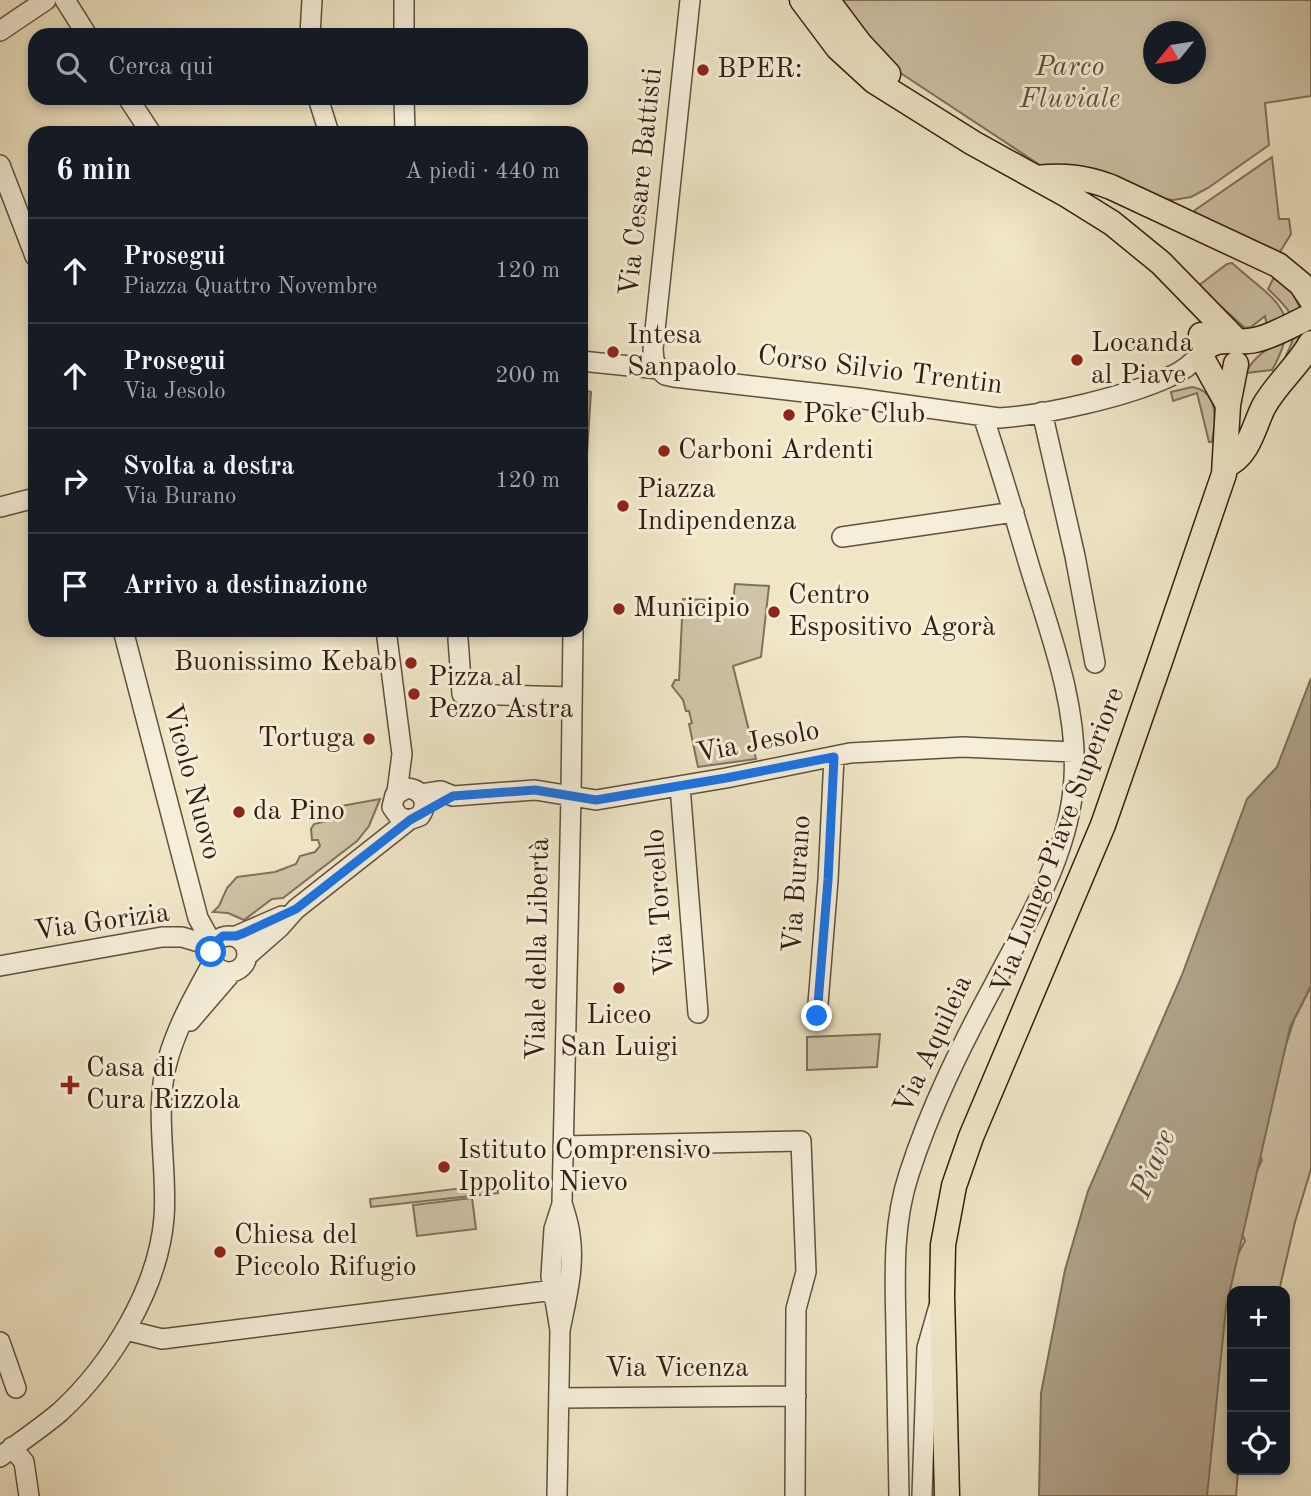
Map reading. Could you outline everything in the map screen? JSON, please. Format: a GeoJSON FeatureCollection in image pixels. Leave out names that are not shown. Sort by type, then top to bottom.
{"type":"FeatureCollection","features":[{"type":"Feature","properties":{"kind":"main road"},"geometry":{"type":"LineString","coordinates":[[802,0],[838,48],[874,81],[1127,234],[1161,263],[1192,297],[1251,344]]}},
{"type":"Feature","properties":{"kind":"main road"},"geometry":{"type":"LineString","coordinates":[[827,0],[860,44],[914,99],[921,111]]}},
{"type":"Feature","properties":{"kind":"main road"},"geometry":{"type":"LineString","coordinates":[[1036,178],[1066,175],[1091,179],[1111,187],[1278,265],[1301,284],[1311,299]]}},
{"type":"Feature","properties":{"kind":"main road"},"geometry":{"type":"LineString","coordinates":[[1192,297],[1207,362],[1228,405]]}},
{"type":"Feature","properties":{"kind":"main road","name":"Corso Silvio Trentin"},"geometry":{"type":"LineString","coordinates":[[1207,362],[1211,343],[1220,340],[1251,344],[1311,316]]}},
{"type":"Feature","properties":{"kind":"main road"},"geometry":{"type":"LineString","coordinates":[[1232,453],[1273,392],[1311,343]]}},
{"type":"Feature","properties":{"kind":"main road","name":"Via Lungo Piave Superiore"},"geometry":{"type":"LineString","coordinates":[[947,1496],[943,1245],[954,1186],[971,1137],[1103,825],[1232,453],[1228,405],[1251,344]]}},
{"type":"Feature","properties":{"kind":"street"},"geometry":{"type":"LineString","coordinates":[[0,30],[46,0]]}},
{"type":"Feature","properties":{"kind":"street"},"geometry":{"type":"LineString","coordinates":[[65,0],[83,28]]}},
{"type":"Feature","properties":{"kind":"street"},"geometry":{"type":"LineString","coordinates":[[310,28],[312,0]]}},
{"type":"Feature","properties":{"kind":"street"},"geometry":{"type":"LineString","coordinates":[[404,0],[404,28]]}},
{"type":"Feature","properties":{"kind":"street","name":"Via Cesare Battisti"},"geometry":{"type":"LineString","coordinates":[[659,369],[654,360],[653,349],[690,0]]}},
{"type":"Feature","properties":{"kind":"street"},"geometry":{"type":"LineString","coordinates":[[133,105],[146,126]]}},
{"type":"Feature","properties":{"kind":"street"},"geometry":{"type":"LineString","coordinates":[[320,105],[327,126]]}},
{"type":"Feature","properties":{"kind":"street"},"geometry":{"type":"LineString","coordinates":[[404,105],[405,126]]}},
{"type":"Feature","properties":{"kind":"street"},"geometry":{"type":"LineString","coordinates":[[0,165],[28,238]]}},
{"type":"Feature","properties":{"kind":"street","name":"Corso Silvio Trentin"},"geometry":{"type":"LineString","coordinates":[[588,362],[659,369],[665,375],[674,377],[983,416],[1022,417],[1120,393],[1207,362]]}},
{"type":"Feature","properties":{"kind":"street"},"geometry":{"type":"LineString","coordinates":[[1042,412],[1075,556],[1095,663]]}},
{"type":"Feature","properties":{"kind":"street","name":"Via Aquileia"},"geometry":{"type":"LineString","coordinates":[[899,1496],[895,1303],[898,1211],[920,1141],[943,1087],[1050,876],[1071,811],[1074,743],[1061,672],[983,416]]}},
{"type":"Feature","properties":{"kind":"street"},"geometry":{"type":"LineString","coordinates":[[0,508],[28,500]]}},
{"type":"Feature","properties":{"kind":"street"},"geometry":{"type":"LineString","coordinates":[[842,537],[1014,512]]}},
{"type":"Feature","properties":{"kind":"street","name":"Vicolo Nuovo"},"geometry":{"type":"LineString","coordinates":[[125,637],[198,918],[212,951]]}},
{"type":"Feature","properties":{"kind":"street"},"geometry":{"type":"LineString","coordinates":[[387,637],[410,803]]}},
{"type":"Feature","properties":{"kind":"street","name":"Viale della Libertà"},"geometry":{"type":"LineString","coordinates":[[557,1496],[560,1333],[554,1294],[570,1276],[571,1237],[562,1203],[573,637]]}},
{"type":"Feature","properties":{"kind":"street"},"geometry":{"type":"LineString","coordinates":[[458,639],[462,694],[572,697]]}},
{"type":"Feature","properties":{"kind":"street","name":"Via Jesolo"},"geometry":{"type":"LineString","coordinates":[[296,909],[362,857],[410,803],[453,796],[535,790],[596,800],[850,753],[1074,743]]}},
{"type":"Feature","properties":{"kind":"street","name":"Via Burano"},"geometry":{"type":"LineString","coordinates":[[817,1016],[834,757]]}},
{"type":"Feature","properties":{"kind":"street","name":"Via Torcello"},"geometry":{"type":"LineString","coordinates":[[680,786],[698,1013]]}},
{"type":"Feature","properties":{"kind":"street"},"geometry":{"type":"LineString","coordinates":[[178,1035],[232,972],[241,968],[247,956],[296,909]]}},
{"type":"Feature","properties":{"kind":"street"},"geometry":{"type":"LineString","coordinates":[[29,1496],[24,1462],[6,1452],[58,1413],[86,1386],[126,1330],[144,1291],[161,1237],[165,1180],[163,1094],[168,1059],[212,951],[223,936],[236,936],[296,909]]}},
{"type":"Feature","properties":{"kind":"street"},"geometry":{"type":"LineString","coordinates":[[236,936],[245,944],[247,956]]}},
{"type":"Feature","properties":{"kind":"street","name":"Via Gorizia"},"geometry":{"type":"LineString","coordinates":[[0,966],[162,937],[182,937],[212,951]]}},
{"type":"Feature","properties":{"kind":"street"},"geometry":{"type":"LineString","coordinates":[[212,951],[220,970],[232,972]]}},
{"type":"Feature","properties":{"kind":"street"},"geometry":{"type":"LineString","coordinates":[[563,1146],[802,1141],[806,1272],[796,1309],[795,1496]]}},
{"type":"Feature","properties":{"kind":"street"},"geometry":{"type":"LineString","coordinates":[[126,1330],[162,1339],[554,1294]]}},
{"type":"Feature","properties":{"kind":"street","name":"Via Lungo Piave Superiore"},"geometry":{"type":"LineString","coordinates":[[922,1496],[927,1348],[929,1333],[942,1296]]}},
{"type":"Feature","properties":{"kind":"street"},"geometry":{"type":"LineString","coordinates":[[0,1342],[16,1388]]}},
{"type":"Feature","properties":{"kind":"street","name":"Via Vicenza"},"geometry":{"type":"LineString","coordinates":[[559,1398],[796,1396]]}},
{"type":"Feature","properties":{"kind":"green space","name":"Parco Fluviale"},"geometry":{"type":"Polygon","coordinates":[[[842,0],[1311,0],[1311,96],[1265,103],[1269,145],[1191,197],[1173,200],[1150,197],[1043,167],[899,72],[846,9],[842,0]]]}},
{"type":"Feature","properties":{"kind":"green space"},"geometry":{"type":"Polygon","coordinates":[[[1272,157],[1279,219],[1289,219],[1291,234],[1278,255],[1195,217],[1195,210],[1272,157]]]}},
{"type":"Feature","properties":{"kind":"green space"},"geometry":{"type":"Polygon","coordinates":[[[1232,263],[1272,298],[1285,320],[1286,333],[1282,350],[1272,370],[1246,373],[1251,364],[1271,347],[1265,316],[1251,327],[1245,328],[1198,286],[1232,263]]]}},
{"type":"Feature","properties":{"kind":"green space"},"geometry":{"type":"Polygon","coordinates":[[[1276,273],[1281,275],[1298,303],[1303,323],[1297,342],[1279,370],[1291,344],[1294,326],[1287,310],[1268,289],[1276,273]]]}},
{"type":"Feature","properties":{"kind":"green space"},"geometry":{"type":"Polygon","coordinates":[[[1192,387],[1207,394],[1214,408],[1212,442],[1209,442],[1197,393],[1173,401],[1171,392],[1192,387]]]}},
{"type":"Feature","properties":{"kind":"green space"},"geometry":{"type":"Polygon","coordinates":[[[735,584],[769,586],[761,657],[733,666],[756,759],[698,767],[689,711],[686,711],[683,700],[672,686],[675,680],[679,680],[683,599],[712,600],[712,609],[732,610],[735,584]]]}},
{"type":"Feature","properties":{"kind":"green space"},"geometry":{"type":"Polygon","coordinates":[[[380,799],[369,826],[357,841],[283,898],[272,899],[244,920],[228,913],[213,912],[237,877],[275,872],[296,864],[300,856],[315,852],[320,846],[318,840],[312,840],[311,829],[314,824],[343,817],[341,806],[380,799]]]}},
{"type":"Feature","properties":{"kind":"green space"},"geometry":{"type":"Polygon","coordinates":[[[1311,986],[1311,1169],[1280,1286],[1227,1286],[1230,1269],[1245,1241],[1236,1220],[1242,1181],[1256,1173],[1262,1160],[1254,1144],[1294,1020],[1311,986]]]}},
{"type":"Feature","properties":{"kind":"green space"},"geometry":{"type":"Polygon","coordinates":[[[880,1034],[877,1067],[807,1070],[807,1037],[880,1034]]]}},
{"type":"Feature","properties":{"kind":"green space"},"geometry":{"type":"Polygon","coordinates":[[[497,1184],[498,1193],[371,1207],[370,1199],[497,1184]]]}},
{"type":"Feature","properties":{"kind":"green space"},"geometry":{"type":"Polygon","coordinates":[[[472,1198],[476,1229],[417,1236],[413,1205],[472,1198]]]}},
{"type":"Feature","properties":{"kind":"green space"},"geometry":{"type":"Polygon","coordinates":[[[1227,1286],[1227,1475],[1238,1475],[1236,1496],[1190,1496],[1227,1286]]]}},
{"type":"Feature","properties":{"kind":"water"},"geometry":{"type":"Polygon","coordinates":[[[588,391],[591,392],[588,438],[588,391]]]}},
{"type":"Feature","properties":{"kind":"water","name":"Piave"},"geometry":{"type":"Polygon","coordinates":[[[1311,678],[1311,986],[1290,1027],[1231,1286],[1227,1286],[1207,1496],[1039,1496],[1041,1393],[1065,1270],[1088,1191],[1182,975],[1247,799],[1277,767],[1311,678]]]}},
{"type":"Feature","properties":{"kind":"place","name":"BPER:"},"geometry":{"type":"Point","coordinates":[703,70]}},
{"type":"Feature","properties":{"kind":"place","name":"Intesa Sanpaolo"},"geometry":{"type":"Point","coordinates":[613,352]}},
{"type":"Feature","properties":{"kind":"place","name":"Locanda al Piave"},"geometry":{"type":"Point","coordinates":[1077,360]}},
{"type":"Feature","properties":{"kind":"place","name":"Poke Club"},"geometry":{"type":"Point","coordinates":[789,415]}},
{"type":"Feature","properties":{"kind":"place","name":"Carboni Ardenti"},"geometry":{"type":"Point","coordinates":[664,451]}},
{"type":"Feature","properties":{"kind":"place","name":"Piazza Indipendenza"},"geometry":{"type":"Point","coordinates":[623,506]}},
{"type":"Feature","properties":{"kind":"place","name":"Municipio"},"geometry":{"type":"Point","coordinates":[619,609]}},
{"type":"Feature","properties":{"kind":"place","name":"Centro Espositivo Agorà"},"geometry":{"type":"Point","coordinates":[774,612]}},
{"type":"Feature","properties":{"kind":"place","name":"Buonissimo Kebab"},"geometry":{"type":"Point","coordinates":[411,663]}},
{"type":"Feature","properties":{"kind":"place","name":"Pizza al Pezzo Astra"},"geometry":{"type":"Point","coordinates":[414,694]}},
{"type":"Feature","properties":{"kind":"place","name":"Tortuga"},"geometry":{"type":"Point","coordinates":[369,739]}},
{"type":"Feature","properties":{"kind":"place","name":"da Pino"},"geometry":{"type":"Point","coordinates":[239,812]}},
{"type":"Feature","properties":{"kind":"place","name":"Liceo San Luigi"},"geometry":{"type":"Point","coordinates":[619,988]}},
{"type":"Feature","properties":{"kind":"place","name":"Casa di Cura Rizzola"},"geometry":{"type":"Point","coordinates":[70,1085]}},
{"type":"Feature","properties":{"kind":"place","name":"Istituto Comprensivo Ippolito Nievo"},"geometry":{"type":"Point","coordinates":[444,1167]}},
{"type":"Feature","properties":{"kind":"place","name":"Chiesa del Piccolo Rifugio"},"geometry":{"type":"Point","coordinates":[220,1252]}},
{"type":"Feature","properties":{"kind":"route"},"geometry":{"type":"LineString","coordinates":[[211,952],[212,945],[223,936],[236,936],[296,909],[410,820],[453,796],[535,790],[596,800],[834,757],[817,1016]]}}]}
